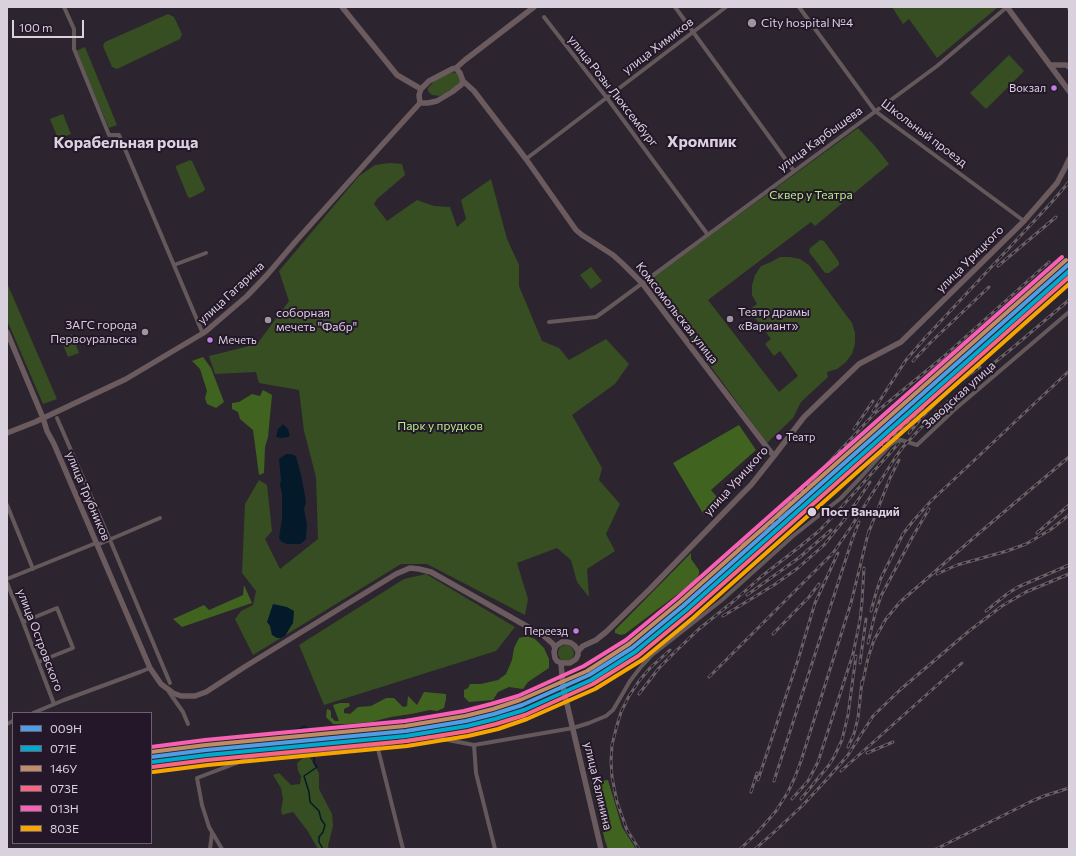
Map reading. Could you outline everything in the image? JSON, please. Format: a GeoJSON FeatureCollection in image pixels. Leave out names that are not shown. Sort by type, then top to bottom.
{"type":"FeatureCollection","features":[{"type":"Feature","properties":{"kind":"street"},"geometry":{"type":"LineString","coordinates":[[64,7],[74,30],[74,49],[109,135],[119,135],[203,334]]}},
{"type":"Feature","properties":{"kind":"street"},"geometry":{"type":"LineString","coordinates":[[342,7],[397,75],[421,89]]}},
{"type":"Feature","properties":{"kind":"street"},"geometry":{"type":"LineString","coordinates":[[463,81],[455,90],[437,100],[428,103],[420,103],[419,95],[421,89],[429,81],[452,68],[456,68],[534,7]]}},
{"type":"Feature","properties":{"kind":"street"},"geometry":{"type":"LineString","coordinates":[[675,7],[794,171]]}},
{"type":"Feature","properties":{"kind":"street","name":"улица Химиков"},"geometry":{"type":"LineString","coordinates":[[526,159],[726,7]]}},
{"type":"Feature","properties":{"kind":"street","name":"Школьный проезд"},"geometry":{"type":"LineString","coordinates":[[799,7],[875,111],[1024,221]]}},
{"type":"Feature","properties":{"kind":"street"},"geometry":{"type":"LineString","coordinates":[[1007,7],[1069,91]]}},
{"type":"Feature","properties":{"kind":"street","name":"улица Карбышева"},"geometry":{"type":"LineString","coordinates":[[549,322],[596,317],[943,61],[1007,7]]}},
{"type":"Feature","properties":{"kind":"street","name":"улица Розы Люксембург"},"geometry":{"type":"LineString","coordinates":[[544,17],[607,98],[708,235]]}},
{"type":"Feature","properties":{"kind":"street"},"geometry":{"type":"LineString","coordinates":[[1050,65],[1069,66]]}},
{"type":"Feature","properties":{"kind":"street","name":"Комсомольская улица"},"geometry":{"type":"LineString","coordinates":[[456,68],[463,81],[474,91],[526,159],[576,230],[614,255],[642,283],[774,456]]}},
{"type":"Feature","properties":{"kind":"street","name":"улица Гагарина"},"geometry":{"type":"LineString","coordinates":[[7,433],[43,418],[126,379],[203,334],[268,276],[296,241],[420,103]]}},
{"type":"Feature","properties":{"kind":"street","name":"улица Урицкого"},"geometry":{"type":"LineString","coordinates":[[576,648],[596,640],[635,604],[750,485],[774,456],[798,423],[859,364],[901,342],[1024,221],[1057,183],[1069,159]]}},
{"type":"Feature","properties":{"kind":"street"},"geometry":{"type":"LineString","coordinates":[[174,265],[206,253]]}},
{"type":"Feature","properties":{"kind":"street","name":"Заводская улица"},"geometry":{"type":"LineString","coordinates":[[573,728],[595,721],[610,713],[616,706],[630,681],[652,655],[722,600],[793,536],[841,498],[890,445],[897,440],[901,440],[918,445],[954,410],[1069,312]]}},
{"type":"Feature","properties":{"kind":"street","name":"улица Трубников"},"geometry":{"type":"LineString","coordinates":[[7,332],[47,430],[150,668],[161,684],[168,690]]}},
{"type":"Feature","properties":{"kind":"street"},"geometry":{"type":"LineString","coordinates":[[57,418],[170,683]]}},
{"type":"Feature","properties":{"kind":"street"},"geometry":{"type":"LineString","coordinates":[[7,505],[33,569]]}},
{"type":"Feature","properties":{"kind":"street"},"geometry":{"type":"LineString","coordinates":[[7,579],[96,544],[110,540],[160,518]]}},
{"type":"Feature","properties":{"kind":"street"},"geometry":{"type":"LineString","coordinates":[[168,690],[177,695],[190,696],[195,696],[206,692],[396,574],[410,568],[431,572],[544,636],[555,645]]}},
{"type":"Feature","properties":{"kind":"street","name":"улица Островского"},"geometry":{"type":"LineString","coordinates":[[7,583],[54,704]]}},
{"type":"Feature","properties":{"kind":"street"},"geometry":{"type":"LineString","coordinates":[[23,622],[57,608],[73,648],[38,662]]}},
{"type":"Feature","properties":{"kind":"street"},"geometry":{"type":"LineString","coordinates":[[562,642],[571,643],[576,648],[578,655],[573,661],[563,665],[555,658],[555,645],[562,642]]}},
{"type":"Feature","properties":{"kind":"street","name":"улица Калинина"},"geometry":{"type":"LineString","coordinates":[[563,665],[564,687],[601,849]]}},
{"type":"Feature","properties":{"kind":"street"},"geometry":{"type":"LineString","coordinates":[[35,712],[150,668]]}},
{"type":"Feature","properties":{"kind":"street"},"geometry":{"type":"LineString","coordinates":[[168,690],[183,712],[188,724]]}},
{"type":"Feature","properties":{"kind":"street"},"geometry":{"type":"LineString","coordinates":[[222,849],[212,833],[202,805],[197,778],[256,756],[377,745],[432,737],[474,744],[573,728]]}},
{"type":"Feature","properties":{"kind":"street"},"geometry":{"type":"LineString","coordinates":[[474,744],[476,772],[495,849]]}},
{"type":"Feature","properties":{"kind":"street"},"geometry":{"type":"LineString","coordinates":[[377,745],[403,849]]}},
{"type":"Feature","properties":{"kind":"street"},"geometry":{"type":"LineString","coordinates":[[210,849],[212,833]]}},
{"type":"Feature","properties":{"kind":"green space"},"geometry":{"type":"Polygon","coordinates":[[[892,7],[998,7],[937,58],[909,19],[903,24],[892,7]]]}},
{"type":"Feature","properties":{"kind":"green space"},"geometry":{"type":"Polygon","coordinates":[[[168,14],[174,17],[182,34],[180,39],[117,69],[112,67],[103,46],[105,42],[168,14]]]}},
{"type":"Feature","properties":{"kind":"green space"},"geometry":{"type":"Polygon","coordinates":[[[85,47],[117,125],[109,128],[76,51],[85,47]]]}},
{"type":"Feature","properties":{"kind":"green space"},"geometry":{"type":"Polygon","coordinates":[[[1009,55],[1024,71],[986,109],[970,93],[1009,55]]]}},
{"type":"Feature","properties":{"kind":"green space"},"geometry":{"type":"Polygon","coordinates":[[[450,72],[457,73],[461,82],[446,93],[439,96],[432,95],[428,91],[428,88],[435,80],[450,72]]]}},
{"type":"Feature","properties":{"kind":"green space"},"geometry":{"type":"Polygon","coordinates":[[[63,114],[71,134],[58,139],[50,119],[63,114]]]}},
{"type":"Feature","properties":{"kind":"green space","name":"Сквер у Театра"},"geometry":{"type":"Polygon","coordinates":[[[858,128],[889,164],[815,226],[811,222],[708,300],[779,392],[798,376],[780,351],[774,356],[765,344],[771,339],[749,310],[757,304],[752,295],[752,285],[755,275],[761,266],[780,257],[800,259],[809,265],[852,323],[855,333],[855,344],[852,354],[846,362],[837,369],[827,372],[828,377],[801,402],[793,418],[767,443],[648,281],[858,128]]]}},
{"type":"Feature","properties":{"kind":"green space"},"geometry":{"type":"Polygon","coordinates":[[[190,160],[192,161],[205,189],[204,191],[190,198],[188,197],[176,166],[190,160]]]}},
{"type":"Feature","properties":{"kind":"green space","name":"Парк у прудков"},"geometry":{"type":"Polygon","coordinates":[[[390,163],[402,164],[405,175],[377,199],[374,204],[387,221],[417,200],[434,206],[450,207],[457,227],[466,219],[461,200],[491,179],[507,239],[519,265],[519,286],[542,341],[559,348],[569,360],[606,339],[629,364],[615,384],[572,415],[602,468],[599,480],[620,504],[606,534],[615,551],[587,569],[589,597],[577,582],[571,560],[557,548],[517,563],[528,599],[525,615],[427,564],[401,564],[253,655],[235,619],[241,611],[253,605],[256,591],[242,573],[245,504],[259,480],[267,485],[272,531],[265,539],[280,569],[318,539],[316,477],[304,431],[299,390],[259,383],[256,372],[215,374],[209,356],[257,344],[289,301],[279,271],[359,176],[375,165],[390,163]]]}},
{"type":"Feature","properties":{"kind":"green space"},"geometry":{"type":"Polygon","coordinates":[[[820,240],[824,241],[839,262],[839,265],[829,273],[825,273],[809,252],[810,248],[820,240]]]}},
{"type":"Feature","properties":{"kind":"green space"},"geometry":{"type":"Polygon","coordinates":[[[591,267],[602,281],[591,289],[580,275],[591,267]]]}},
{"type":"Feature","properties":{"kind":"green space"},"geometry":{"type":"Polygon","coordinates":[[[7,283],[57,399],[43,404],[7,320],[7,283]]]}},
{"type":"Feature","properties":{"kind":"green space"},"geometry":{"type":"Polygon","coordinates":[[[72,334],[79,353],[68,357],[61,339],[72,334]]]}},
{"type":"Feature","properties":{"kind":"green space"},"geometry":{"type":"Polygon","coordinates":[[[203,357],[211,368],[224,402],[216,408],[207,404],[205,398],[207,391],[200,369],[192,361],[203,357]]]}},
{"type":"Feature","properties":{"kind":"green space"},"geometry":{"type":"Polygon","coordinates":[[[263,390],[272,395],[268,437],[265,447],[264,473],[259,475],[253,430],[240,419],[238,412],[232,409],[232,403],[239,402],[252,394],[260,396],[263,390]]]}},
{"type":"Feature","properties":{"kind":"green space"},"geometry":{"type":"Polygon","coordinates":[[[739,425],[756,450],[711,490],[721,502],[704,515],[673,463],[739,425]]]}},
{"type":"Feature","properties":{"kind":"green space"},"geometry":{"type":"Polygon","coordinates":[[[691,553],[691,559],[699,570],[697,578],[625,634],[621,635],[615,633],[615,630],[691,553]]]}},
{"type":"Feature","properties":{"kind":"green space"},"geometry":{"type":"Polygon","coordinates":[[[426,574],[515,627],[496,651],[324,705],[299,645],[404,579],[426,574]]]}},
{"type":"Feature","properties":{"kind":"green space"},"geometry":{"type":"Polygon","coordinates":[[[244,585],[252,603],[182,627],[173,619],[204,605],[209,610],[243,595],[244,585]]]}},
{"type":"Feature","properties":{"kind":"green space"},"geometry":{"type":"Polygon","coordinates":[[[527,636],[535,639],[544,648],[549,659],[549,668],[528,682],[523,689],[509,687],[498,692],[493,700],[469,702],[464,697],[464,690],[468,688],[470,684],[481,684],[498,680],[506,674],[512,660],[514,648],[519,638],[527,636]]]}},
{"type":"Feature","properties":{"kind":"green space"},"geometry":{"type":"Polygon","coordinates":[[[566,645],[572,647],[574,653],[572,659],[566,661],[560,659],[558,653],[560,647],[566,645]]]}},
{"type":"Feature","properties":{"kind":"green space"},"geometry":{"type":"Polygon","coordinates":[[[424,692],[446,694],[444,708],[437,711],[430,710],[371,722],[348,724],[333,724],[326,717],[327,709],[330,710],[331,717],[335,721],[339,721],[333,705],[340,703],[349,703],[350,706],[344,709],[344,713],[350,714],[358,707],[371,706],[386,698],[394,698],[403,707],[407,706],[408,696],[417,705],[424,692]]]}},
{"type":"Feature","properties":{"kind":"green space"},"geometry":{"type":"Polygon","coordinates":[[[309,756],[319,773],[319,789],[332,814],[333,826],[328,846],[329,849],[318,849],[307,830],[293,812],[282,815],[281,810],[283,799],[281,788],[273,775],[279,773],[291,785],[300,784],[301,776],[298,771],[297,763],[304,757],[309,756]]]}},
{"type":"Feature","properties":{"kind":"green space"},"geometry":{"type":"Polygon","coordinates":[[[608,780],[622,827],[636,849],[608,849],[591,782],[608,780]]]}},
{"type":"Feature","properties":{"kind":"water"},"geometry":{"type":"Polygon","coordinates":[[[283,424],[288,429],[290,436],[282,438],[276,437],[278,429],[283,424]]]}},
{"type":"Feature","properties":{"kind":"water"},"geometry":{"type":"Polygon","coordinates":[[[286,454],[296,456],[306,502],[304,509],[307,524],[306,539],[300,544],[287,544],[282,542],[279,538],[282,518],[282,493],[280,485],[279,459],[286,454]]]}},
{"type":"Feature","properties":{"kind":"water"},"geometry":{"type":"Polygon","coordinates":[[[273,604],[287,607],[294,611],[293,623],[285,636],[281,638],[277,638],[272,635],[270,626],[267,622],[273,604]]]}},
{"type":"Feature","properties":{"kind":"waterway"},"geometry":{"type":"LineString","coordinates":[[292,730],[300,729],[304,726],[309,730],[311,735]]}},
{"type":"Feature","properties":{"kind":"waterway"},"geometry":{"type":"LineString","coordinates":[[314,755],[314,763],[317,767],[304,776],[309,792],[310,802],[319,811],[321,819],[325,825],[323,832],[319,837],[319,842],[323,849]]}},
{"type":"Feature","properties":{"kind":"railway"},"geometry":{"type":"LineString","coordinates":[[873,411],[906,360],[1069,182]]}},
{"type":"Feature","properties":{"kind":"railway"},"geometry":{"type":"LineString","coordinates":[[998,266],[1056,217]]}},
{"type":"Feature","properties":{"kind":"railway"},"geometry":{"type":"LineString","coordinates":[[778,514],[803,490],[875,413],[942,358],[1049,262]]}},
{"type":"Feature","properties":{"kind":"railway"},"geometry":{"type":"LineString","coordinates":[[974,369],[1069,284]]}},
{"type":"Feature","properties":{"kind":"railway"},"geometry":{"type":"LineString","coordinates":[[913,361],[989,287]]}},
{"type":"Feature","properties":{"kind":"railway"},"geometry":{"type":"LineString","coordinates":[[709,677],[833,553],[895,458],[929,419],[973,380],[1069,300]]}},
{"type":"Feature","properties":{"kind":"railway"},"geometry":{"type":"LineString","coordinates":[[909,433],[938,401],[960,381],[980,367]]}},
{"type":"Feature","properties":{"kind":"railway"},"geometry":{"type":"LineString","coordinates":[[871,611],[881,578],[903,534],[913,521],[931,501],[1069,371]]}},
{"type":"Feature","properties":{"kind":"railway"},"geometry":{"type":"LineString","coordinates":[[854,429],[873,401]]}},
{"type":"Feature","properties":{"kind":"railway"},"geometry":{"type":"LineString","coordinates":[[883,445],[923,408]]}},
{"type":"Feature","properties":{"kind":"railway"},"geometry":{"type":"LineString","coordinates":[[727,607],[762,576],[819,531],[899,443]]}},
{"type":"Feature","properties":{"kind":"railway"},"geometry":{"type":"LineString","coordinates":[[862,685],[874,640],[886,619],[900,602],[1069,457]]}},
{"type":"Feature","properties":{"kind":"railway"},"geometry":{"type":"LineString","coordinates":[[868,534],[890,478],[899,460]]}},
{"type":"Feature","properties":{"kind":"railway"},"geometry":{"type":"LineString","coordinates":[[843,517],[856,503],[870,482]]}},
{"type":"Feature","properties":{"kind":"railway"},"geometry":{"type":"LineString","coordinates":[[738,548],[799,504]]}},
{"type":"Feature","properties":{"kind":"railway"},"geometry":{"type":"LineString","coordinates":[[1037,533],[1069,505]]}},
{"type":"Feature","properties":{"kind":"railway"},"geometry":{"type":"LineString","coordinates":[[868,643],[881,596],[929,509]]}},
{"type":"Feature","properties":{"kind":"railway"},"geometry":{"type":"LineString","coordinates":[[723,616],[774,585],[798,568],[824,545],[848,515]]}},
{"type":"Feature","properties":{"kind":"railway"},"geometry":{"type":"LineString","coordinates":[[937,574],[957,565],[1026,544],[1050,530],[1069,515]]}},
{"type":"Feature","properties":{"kind":"railway"},"geometry":{"type":"LineString","coordinates":[[774,781],[859,522]]}},
{"type":"Feature","properties":{"kind":"railway"},"geometry":{"type":"LineString","coordinates":[[747,595],[800,557],[831,530]]}},
{"type":"Feature","properties":{"kind":"railway"},"geometry":{"type":"LineString","coordinates":[[740,849],[756,834],[776,811],[788,792],[795,777],[851,603],[869,530]]}},
{"type":"Feature","properties":{"kind":"railway"},"geometry":{"type":"LineString","coordinates":[[758,780],[798,660],[815,603],[838,553]]}},
{"type":"Feature","properties":{"kind":"railway"},"geometry":{"type":"LineString","coordinates":[[986,611],[1018,587],[1069,565]]}},
{"type":"Feature","properties":{"kind":"railway"},"geometry":{"type":"LineString","coordinates":[[792,799],[808,781],[818,762],[853,654],[860,620],[864,568]]}},
{"type":"Feature","properties":{"kind":"railway"},"geometry":{"type":"LineString","coordinates":[[769,837],[802,806],[829,777],[848,755],[873,716],[901,689],[969,631],[1002,606],[1026,592],[1069,574]]}},
{"type":"Feature","properties":{"kind":"railway"},"geometry":{"type":"LineString","coordinates":[[773,634],[809,597],[819,584]]}},
{"type":"Feature","properties":{"kind":"railway"},"geometry":{"type":"LineString","coordinates":[[639,694],[659,668],[676,651],[699,629],[730,604]]}},
{"type":"Feature","properties":{"kind":"railway"},"geometry":{"type":"LineString","coordinates":[[860,663],[866,619]]}},
{"type":"Feature","properties":{"kind":"railway"},"geometry":{"type":"LineString","coordinates":[[639,849],[627,830],[617,802],[612,777],[612,745],[621,712],[629,696],[650,668],[670,650]]}},
{"type":"Feature","properties":{"kind":"railway"},"geometry":{"type":"LineString","coordinates":[[801,799],[829,765],[842,740],[848,715],[856,656]]}},
{"type":"Feature","properties":{"kind":"railway"},"geometry":{"type":"LineString","coordinates":[[841,771],[962,663]]}},
{"type":"Feature","properties":{"kind":"railway"},"geometry":{"type":"LineString","coordinates":[[848,747],[854,734],[858,718],[862,681]]}},
{"type":"Feature","properties":{"kind":"railway"},"geometry":{"type":"LineString","coordinates":[[867,753],[893,742]]}},
{"type":"Feature","properties":{"kind":"railway"},"geometry":{"type":"LineString","coordinates":[[751,792],[757,773]]}},
{"type":"Feature","properties":{"kind":"railway"},"geometry":{"type":"LineString","coordinates":[[936,849],[1032,801],[1069,788]]}},
{"type":"Feature","properties":{"kind":"railway"},"geometry":{"type":"LineString","coordinates":[[755,849],[773,833]]}},
{"type":"Feature","properties":{"kind":"transit line","name":"013Н"},"geometry":{"type":"LineString","coordinates":[[152,747],[205,740],[405,721],[464,711],[518,696],[584,666],[626,640],[677,598],[1062,257]]}},
{"type":"Feature","properties":{"kind":"transit line","name":"146У"},"geometry":{"type":"LineString","coordinates":[[152,752],[206,745],[405,726],[465,716],[520,700],[587,671],[629,644],[680,602],[1066,260]]}},
{"type":"Feature","properties":{"kind":"transit line","name":"009Н"},"geometry":{"type":"LineString","coordinates":[[152,757],[206,750],[406,731],[466,721],[522,705],[589,675],[632,648],[683,606],[1069,264]]}},
{"type":"Feature","properties":{"kind":"transit line","name":"071Е"},"geometry":{"type":"LineString","coordinates":[[152,762],[207,755],[406,736],[467,726],[524,710],[591,680],[635,652],[686,610],[1069,271]]}},
{"type":"Feature","properties":{"kind":"transit line","name":"073Е"},"geometry":{"type":"LineString","coordinates":[[152,767],[207,760],[407,741],[468,731],[525,715],[593,684],[638,656],[690,613],[1069,277]]}},
{"type":"Feature","properties":{"kind":"transit line","name":"803Е"},"geometry":{"type":"LineString","coordinates":[[153,772],[208,765],[407,746],[468,736],[498,729],[527,719],[595,689],[642,660],[693,618],[1069,284]]}},
{"type":"Feature","properties":{"kind":"place","name":"City hospital №4"},"geometry":{"type":"Point","coordinates":[752,23]}},
{"type":"Feature","properties":{"kind":"place","name":"Вокзал"},"geometry":{"type":"Point","coordinates":[1054,88]}},
{"type":"Feature","properties":{"kind":"place","name":"Театр драмы «Вариант»"},"geometry":{"type":"Point","coordinates":[730,319]}},
{"type":"Feature","properties":{"kind":"place","name":"соборная мечеть \"Фабр\""},"geometry":{"type":"Point","coordinates":[268,320]}},
{"type":"Feature","properties":{"kind":"place","name":"ЗАГС города Первоуральска"},"geometry":{"type":"Point","coordinates":[145,332]}},
{"type":"Feature","properties":{"kind":"place","name":"Мечеть"},"geometry":{"type":"Point","coordinates":[210,340]}},
{"type":"Feature","properties":{"kind":"place","name":"Театр"},"geometry":{"type":"Point","coordinates":[779,437]}},
{"type":"Feature","properties":{"kind":"place","name":"Пост Ванадий"},"geometry":{"type":"Point","coordinates":[812,512]}},
{"type":"Feature","properties":{"kind":"place","name":"Переезд"},"geometry":{"type":"Point","coordinates":[576,631]}},
{"type":"Feature","properties":{"kind":"district","name":"Хромпик"},"geometry":{"type":"Point","coordinates":[702,142]}},
{"type":"Feature","properties":{"kind":"district","name":"Корабельная роща"},"geometry":{"type":"Point","coordinates":[126,143]}}]}
